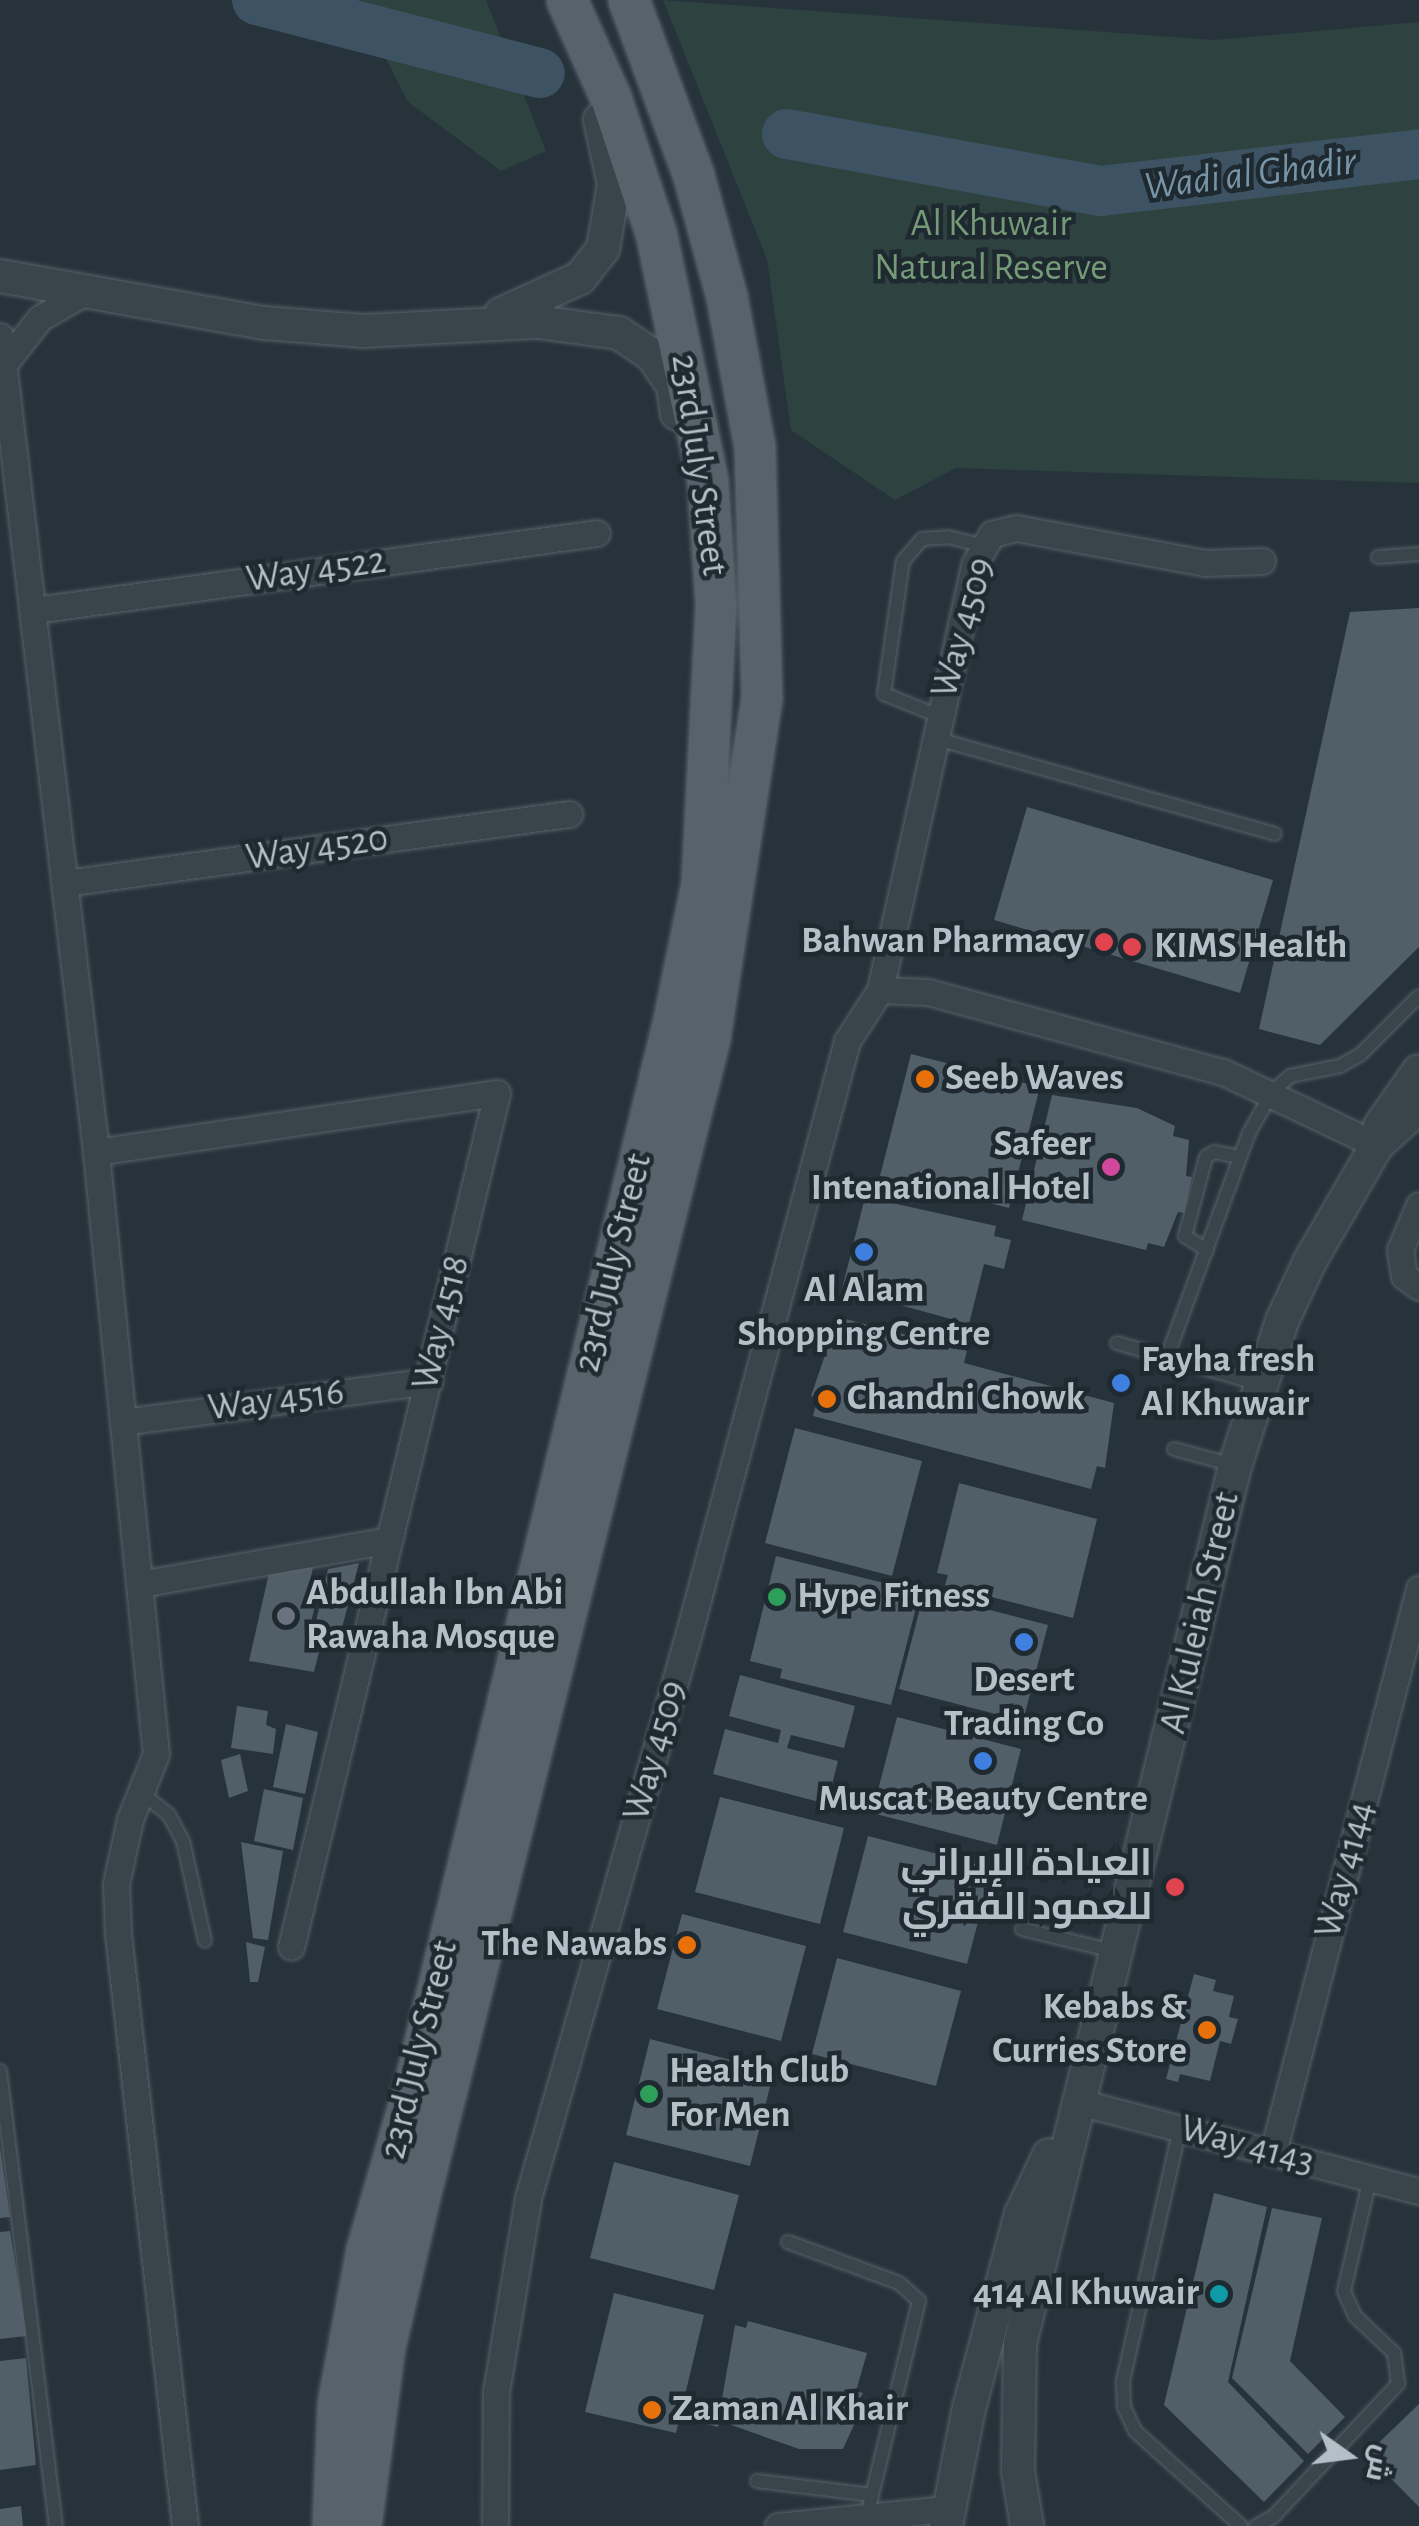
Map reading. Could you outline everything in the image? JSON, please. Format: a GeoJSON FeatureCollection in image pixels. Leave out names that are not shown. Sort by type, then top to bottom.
{"type":"FeatureCollection","features":[{"type":"Feature","properties":{"kind":"main road","name":"23rd July Street"},"geometry":{"type":"LineString","coordinates":[[333,2526],[338,2405],[366,2250],[413,2092],[673,1025],[702,884],[713,737],[716,603],[708,481],[682,341],[656,234],[611,98],[567,0]]}},
{"type":"Feature","properties":{"kind":"main road","name":"23rd July Street"},"geometry":{"type":"LineString","coordinates":[[364,2517],[386,2346],[417,2210],[710,1038],[762,700],[755,448],[727,297],[694,176],[629,0]]}},
{"type":"Feature","properties":{"kind":"street"},"geometry":{"type":"LineString","coordinates":[[472,323],[540,301],[580,278],[604,249],[614,184],[609,145],[558,0]]}},
{"type":"Feature","properties":{"kind":"street"},"geometry":{"type":"LineString","coordinates":[[0,276],[92,289],[265,323],[364,330],[538,322],[619,333],[652,356],[673,386],[696,539],[713,737]]}},
{"type":"Feature","properties":{"kind":"street"},"geometry":{"type":"LineString","coordinates":[[4,364],[40,318],[60,301],[92,289]]}},
{"type":"Feature","properties":{"kind":"street"},"geometry":{"type":"LineString","coordinates":[[0,336],[96,1152],[156,1754],[144,1794],[130,1818],[116,1884],[118,1934],[185,2526]]}},
{"type":"Feature","properties":{"kind":"street","name":"Way 4509"},"geometry":{"type":"LineString","coordinates":[[495,2526],[496,2392],[528,2198],[688,1640],[847,1041],[880,990],[937,727],[985,546],[992,534],[1016,528],[1204,563],[1262,561]]}},
{"type":"Feature","properties":{"kind":"street","name":"Way 4522"},"geometry":{"type":"LineString","coordinates":[[35,610],[598,533]]}},
{"type":"Feature","properties":{"kind":"street","name":"Way 4520"},"geometry":{"type":"LineString","coordinates":[[64,883],[569,814]]}},
{"type":"Feature","properties":{"kind":"street"},"geometry":{"type":"LineString","coordinates":[[880,990],[928,992],[1273,1091],[1378,1145]]}},
{"type":"Feature","properties":{"kind":"street","name":"Al Kuleiah Street"},"geometry":{"type":"LineString","coordinates":[[1378,1145],[1382,1121],[1419,1071]]}},
{"type":"Feature","properties":{"kind":"street","name":"Way 4518"},"geometry":{"type":"LineString","coordinates":[[96,1152],[496,1093],[429,1382],[385,1540],[291,1948]]}},
{"type":"Feature","properties":{"kind":"street","name":"Al Kuleiah Street"},"geometry":{"type":"LineString","coordinates":[[1028,2526],[1018,2471],[1020,2344],[1075,2101],[1179,1711],[1236,1466],[1260,1384],[1310,1261],[1378,1145],[1419,1107]]}},
{"type":"Feature","properties":{"kind":"street"},"geometry":{"type":"LineString","coordinates":[[1419,1205],[1400,1250],[1404,1276],[1419,1287]]}},
{"type":"Feature","properties":{"kind":"street","name":"Way 4516"},"geometry":{"type":"LineString","coordinates":[[123,1422],[429,1382]]}},
{"type":"Feature","properties":{"kind":"street"},"geometry":{"type":"LineString","coordinates":[[140,1584],[385,1540]]}},
{"type":"Feature","properties":{"kind":"street","name":"Way 4144"},"geometry":{"type":"LineString","coordinates":[[1272,2152],[1419,1589]]}},
{"type":"Feature","properties":{"kind":"street","name":"Al Kuleiah Street"},"geometry":{"type":"LineString","coordinates":[[946,2518],[1021,2214],[1075,2101]]}},
{"type":"Feature","properties":{"kind":"street","name":"Way 4143"},"geometry":{"type":"LineString","coordinates":[[1075,2101],[1419,2191]]}},
{"type":"Feature","properties":{"kind":"street"},"geometry":{"type":"LineString","coordinates":[[778,2526],[870,2506],[946,2518]]}},
{"type":"Feature","properties":{"kind":"lane"},"geometry":{"type":"LineString","coordinates":[[985,546],[948,537],[922,539],[904,561],[884,694],[937,727],[1275,834]]}},
{"type":"Feature","properties":{"kind":"lane"},"geometry":{"type":"LineString","coordinates":[[1378,557],[1419,554]]}},
{"type":"Feature","properties":{"kind":"lane"},"geometry":{"type":"LineString","coordinates":[[1167,1357],[1240,1157],[1273,1091],[1290,1076],[1340,1066],[1360,1055],[1419,996]]}},
{"type":"Feature","properties":{"kind":"lane"},"geometry":{"type":"LineString","coordinates":[[1207,1250],[1185,1236],[1206,1157],[1214,1152],[1240,1157]]}},
{"type":"Feature","properties":{"kind":"lane"},"geometry":{"type":"LineString","coordinates":[[1117,1343],[1260,1384]]}},
{"type":"Feature","properties":{"kind":"lane"},"geometry":{"type":"LineString","coordinates":[[1174,1448],[1236,1466]]}},
{"type":"Feature","properties":{"kind":"lane"},"geometry":{"type":"LineString","coordinates":[[144,1794],[168,1816],[183,1841],[206,1941]]}},
{"type":"Feature","properties":{"kind":"lane"},"geometry":{"type":"LineString","coordinates":[[1022,1930],[1112,1951]]}},
{"type":"Feature","properties":{"kind":"lane"},"geometry":{"type":"LineString","coordinates":[[0,2071],[56,2526]]}},
{"type":"Feature","properties":{"kind":"lane"},"geometry":{"type":"LineString","coordinates":[[1180,2128],[1123,2380],[1124,2407],[1135,2431],[1241,2526]]}},
{"type":"Feature","properties":{"kind":"lane"},"geometry":{"type":"LineString","coordinates":[[1256,2526],[1272,2517],[1398,2384],[1394,2353],[1355,2316],[1344,2291],[1370,2178]]}},
{"type":"Feature","properties":{"kind":"lane"},"geometry":{"type":"LineString","coordinates":[[757,2482],[870,2506],[918,2301],[899,2284],[788,2242]]}},
{"type":"Feature","properties":{"kind":"green space"},"geometry":{"type":"Polygon","coordinates":[[[356,0],[486,0],[546,151],[501,171],[408,102],[356,0]]]}},
{"type":"Feature","properties":{"kind":"green space","name":"Al Khuwair Natural Reserve"},"geometry":{"type":"Polygon","coordinates":[[[663,0],[1215,40],[1419,22],[1419,483],[956,468],[895,500],[791,430],[767,259],[663,0]]]}},
{"type":"Feature","properties":{"kind":"building"},"geometry":{"type":"Polygon","coordinates":[[[1419,608],[1419,947],[1320,1045],[1259,1029],[1350,612],[1419,608]]]}},
{"type":"Feature","properties":{"kind":"building"},"geometry":{"type":"Polygon","coordinates":[[[1027,807],[1273,880],[1240,993],[994,920],[1027,807]]]}},
{"type":"Feature","properties":{"kind":"building"},"geometry":{"type":"Polygon","coordinates":[[[911,1054],[1040,1087],[1009,1208],[880,1176],[911,1054]]]}},
{"type":"Feature","properties":{"kind":"building","name":"Safeer Intenational Hotel"},"geometry":{"type":"Polygon","coordinates":[[[1052,1095],[1137,1108],[1175,1126],[1173,1136],[1189,1140],[1186,1176],[1192,1177],[1184,1213],[1178,1212],[1164,1247],[1148,1243],[1146,1250],[1022,1220],[1052,1095]]]}},
{"type":"Feature","properties":{"kind":"building"},"geometry":{"type":"Polygon","coordinates":[[[865,1197],[996,1226],[994,1236],[1011,1240],[1004,1269],[984,1264],[969,1324],[842,1289],[865,1197]]]}},
{"type":"Feature","properties":{"kind":"building"},"geometry":{"type":"Polygon","coordinates":[[[838,1317],[967,1351],[964,1363],[1114,1403],[1105,1468],[1097,1466],[1091,1489],[813,1416],[818,1398],[811,1396],[838,1317]]]}},
{"type":"Feature","properties":{"kind":"building"},"geometry":{"type":"Polygon","coordinates":[[[795,1428],[922,1461],[892,1576],[765,1543],[795,1428]]]}},
{"type":"Feature","properties":{"kind":"building"},"geometry":{"type":"Polygon","coordinates":[[[959,1483],[1097,1519],[1073,1618],[945,1585],[948,1575],[937,1573],[959,1483]]]}},
{"type":"Feature","properties":{"kind":"building"},"geometry":{"type":"Polygon","coordinates":[[[776,1556],[920,1592],[891,1705],[780,1678],[782,1669],[750,1661],[776,1556]]]}},
{"type":"Feature","properties":{"kind":"building"},"geometry":{"type":"Polygon","coordinates":[[[359,1563],[342,1628],[314,1630],[328,1569],[359,1563]]]}},
{"type":"Feature","properties":{"kind":"building","name":"Abdullah Ibn Abi Rawaha Mosque"},"geometry":{"type":"Polygon","coordinates":[[[313,1566],[309,1590],[318,1592],[307,1640],[321,1644],[314,1672],[249,1661],[269,1573],[313,1566]]]}},
{"type":"Feature","properties":{"kind":"building"},"geometry":{"type":"Polygon","coordinates":[[[924,1593],[1048,1625],[1023,1721],[899,1689],[924,1593]]]}},
{"type":"Feature","properties":{"kind":"building"},"geometry":{"type":"Polygon","coordinates":[[[740,1675],[855,1706],[844,1748],[791,1735],[787,1748],[838,1761],[827,1804],[713,1774],[725,1729],[778,1743],[781,1730],[729,1716],[740,1675]]]}},
{"type":"Feature","properties":{"kind":"building"},"geometry":{"type":"Polygon","coordinates":[[[237,1706],[268,1711],[266,1725],[276,1729],[273,1754],[231,1748],[237,1706]]]}},
{"type":"Feature","properties":{"kind":"building"},"geometry":{"type":"Polygon","coordinates":[[[897,1717],[1021,1749],[997,1845],[872,1813],[897,1717]]]}},
{"type":"Feature","properties":{"kind":"building"},"geometry":{"type":"Polygon","coordinates":[[[286,1724],[318,1732],[305,1794],[273,1787],[286,1724]]]}},
{"type":"Feature","properties":{"kind":"building"},"geometry":{"type":"Polygon","coordinates":[[[240,1754],[248,1791],[229,1798],[221,1760],[240,1754]]]}},
{"type":"Feature","properties":{"kind":"building"},"geometry":{"type":"Polygon","coordinates":[[[264,1789],[303,1798],[293,1850],[254,1841],[264,1789]]]}},
{"type":"Feature","properties":{"kind":"building"},"geometry":{"type":"Polygon","coordinates":[[[720,1797],[844,1828],[820,1924],[695,1892],[720,1797]]]}},
{"type":"Feature","properties":{"kind":"building"},"geometry":{"type":"Polygon","coordinates":[[[868,1836],[992,1868],[967,1964],[843,1932],[868,1836]]]}},
{"type":"Feature","properties":{"kind":"building"},"geometry":{"type":"Polygon","coordinates":[[[241,1842],[283,1851],[268,1940],[253,1938],[241,1842]]]}},
{"type":"Feature","properties":{"kind":"building"},"geometry":{"type":"Polygon","coordinates":[[[682,1914],[806,1946],[781,2041],[657,2009],[682,1914]]]}},
{"type":"Feature","properties":{"kind":"building"},"geometry":{"type":"Polygon","coordinates":[[[246,1942],[265,1947],[258,1982],[250,1982],[246,1942]]]}},
{"type":"Feature","properties":{"kind":"building"},"geometry":{"type":"Polygon","coordinates":[[[837,1958],[961,1991],[936,2086],[812,2054],[837,1958]]]}},
{"type":"Feature","properties":{"kind":"building","name":"Kebabs & Curries Store"},"geometry":{"type":"Polygon","coordinates":[[[1194,1974],[1216,1980],[1213,1991],[1234,1996],[1229,2017],[1238,2019],[1231,2044],[1220,2041],[1210,2081],[1180,2074],[1178,2082],[1166,2079],[1194,1974]]]}},
{"type":"Feature","properties":{"kind":"building"},"geometry":{"type":"Polygon","coordinates":[[[650,2039],[774,2071],[750,2166],[626,2135],[650,2039]]]}},
{"type":"Feature","properties":{"kind":"building"},"geometry":{"type":"Polygon","coordinates":[[[0,2147],[10,2217],[0,2218],[0,2147]]]}},
{"type":"Feature","properties":{"kind":"building"},"geometry":{"type":"Polygon","coordinates":[[[614,2162],[739,2195],[714,2290],[590,2258],[614,2162]]]}},
{"type":"Feature","properties":{"kind":"building","name":"414 Al Khuwair"},"geometry":{"type":"Polygon","coordinates":[[[1214,2193],[1267,2207],[1228,2382],[1304,2461],[1264,2502],[1164,2405],[1214,2193]]]}},
{"type":"Feature","properties":{"kind":"building"},"geometry":{"type":"Polygon","coordinates":[[[1272,2208],[1322,2218],[1290,2361],[1345,2417],[1308,2454],[1232,2378],[1272,2208]]]}},
{"type":"Feature","properties":{"kind":"building"},"geometry":{"type":"Polygon","coordinates":[[[10,2231],[27,2336],[0,2339],[0,2232],[10,2231]]]}},
{"type":"Feature","properties":{"kind":"building"},"geometry":{"type":"Polygon","coordinates":[[[614,2293],[704,2315],[676,2433],[585,2412],[614,2293]]]}},
{"type":"Feature","properties":{"kind":"building"},"geometry":{"type":"Polygon","coordinates":[[[748,2321],[867,2353],[856,2391],[863,2393],[852,2413],[859,2414],[843,2449],[799,2449],[720,2421],[718,2427],[706,2424],[712,2402],[721,2404],[735,2325],[746,2328],[748,2321]]]}},
{"type":"Feature","properties":{"kind":"building"},"geometry":{"type":"Polygon","coordinates":[[[26,2358],[36,2465],[0,2470],[0,2361],[26,2358]]]}},
{"type":"Feature","properties":{"kind":"building"},"geometry":{"type":"Polygon","coordinates":[[[1419,2404],[1419,2507],[1367,2454],[1419,2404]]]}},
{"type":"Feature","properties":{"kind":"building"},"geometry":{"type":"Polygon","coordinates":[[[21,2506],[23,2526],[0,2526],[0,2509],[21,2506]]]}},
{"type":"Feature","properties":{"kind":"waterway","name":"Wadi al Ghadir"},"geometry":{"type":"LineString","coordinates":[[257,0],[540,73]]}},
{"type":"Feature","properties":{"kind":"waterway","name":"Wadi al Ghadir"},"geometry":{"type":"LineString","coordinates":[[787,134],[1101,191],[1419,154]]}},
{"type":"Feature","properties":{"kind":"place","name":"Bahwan Pharmacy"},"geometry":{"type":"Point","coordinates":[1104,942]}},
{"type":"Feature","properties":{"kind":"place","name":"KIMS Health"},"geometry":{"type":"Point","coordinates":[1132,947]}},
{"type":"Feature","properties":{"kind":"place","name":"Seeb Waves"},"geometry":{"type":"Point","coordinates":[925,1079]}},
{"type":"Feature","properties":{"kind":"place","name":"Safeer Intenational Hotel"},"geometry":{"type":"Point","coordinates":[1111,1167]}},
{"type":"Feature","properties":{"kind":"place","name":"Al Alam Shopping Centre"},"geometry":{"type":"Point","coordinates":[864,1252]}},
{"type":"Feature","properties":{"kind":"place","name":"Fayha fresh Al Khuwair"},"geometry":{"type":"Point","coordinates":[1121,1383]}},
{"type":"Feature","properties":{"kind":"place","name":"Chandni Chowk"},"geometry":{"type":"Point","coordinates":[827,1399]}},
{"type":"Feature","properties":{"kind":"place","name":"Hype Fitness"},"geometry":{"type":"Point","coordinates":[777,1597]}},
{"type":"Feature","properties":{"kind":"place","name":"Abdullah Ibn Abi Rawaha Mosque"},"geometry":{"type":"Point","coordinates":[286,1616]}},
{"type":"Feature","properties":{"kind":"place","name":"Desert Trading Co"},"geometry":{"type":"Point","coordinates":[1024,1642]}},
{"type":"Feature","properties":{"kind":"place","name":"Muscat Beauty Centre"},"geometry":{"type":"Point","coordinates":[983,1761]}},
{"type":"Feature","properties":{"kind":"place","name":"العيادة الإيراني للعمود الفقري"},"geometry":{"type":"Point","coordinates":[1175,1887]}},
{"type":"Feature","properties":{"kind":"place","name":"The Nawabs"},"geometry":{"type":"Point","coordinates":[687,1945]}},
{"type":"Feature","properties":{"kind":"place","name":"Kebabs & Curries Store"},"geometry":{"type":"Point","coordinates":[1207,2030]}},
{"type":"Feature","properties":{"kind":"place","name":"Health Club For Men"},"geometry":{"type":"Point","coordinates":[649,2094]}},
{"type":"Feature","properties":{"kind":"place","name":"414 Al Khuwair"},"geometry":{"type":"Point","coordinates":[1219,2294]}},
{"type":"Feature","properties":{"kind":"place","name":"Zaman Al Khair"},"geometry":{"type":"Point","coordinates":[652,2410]}}]}
